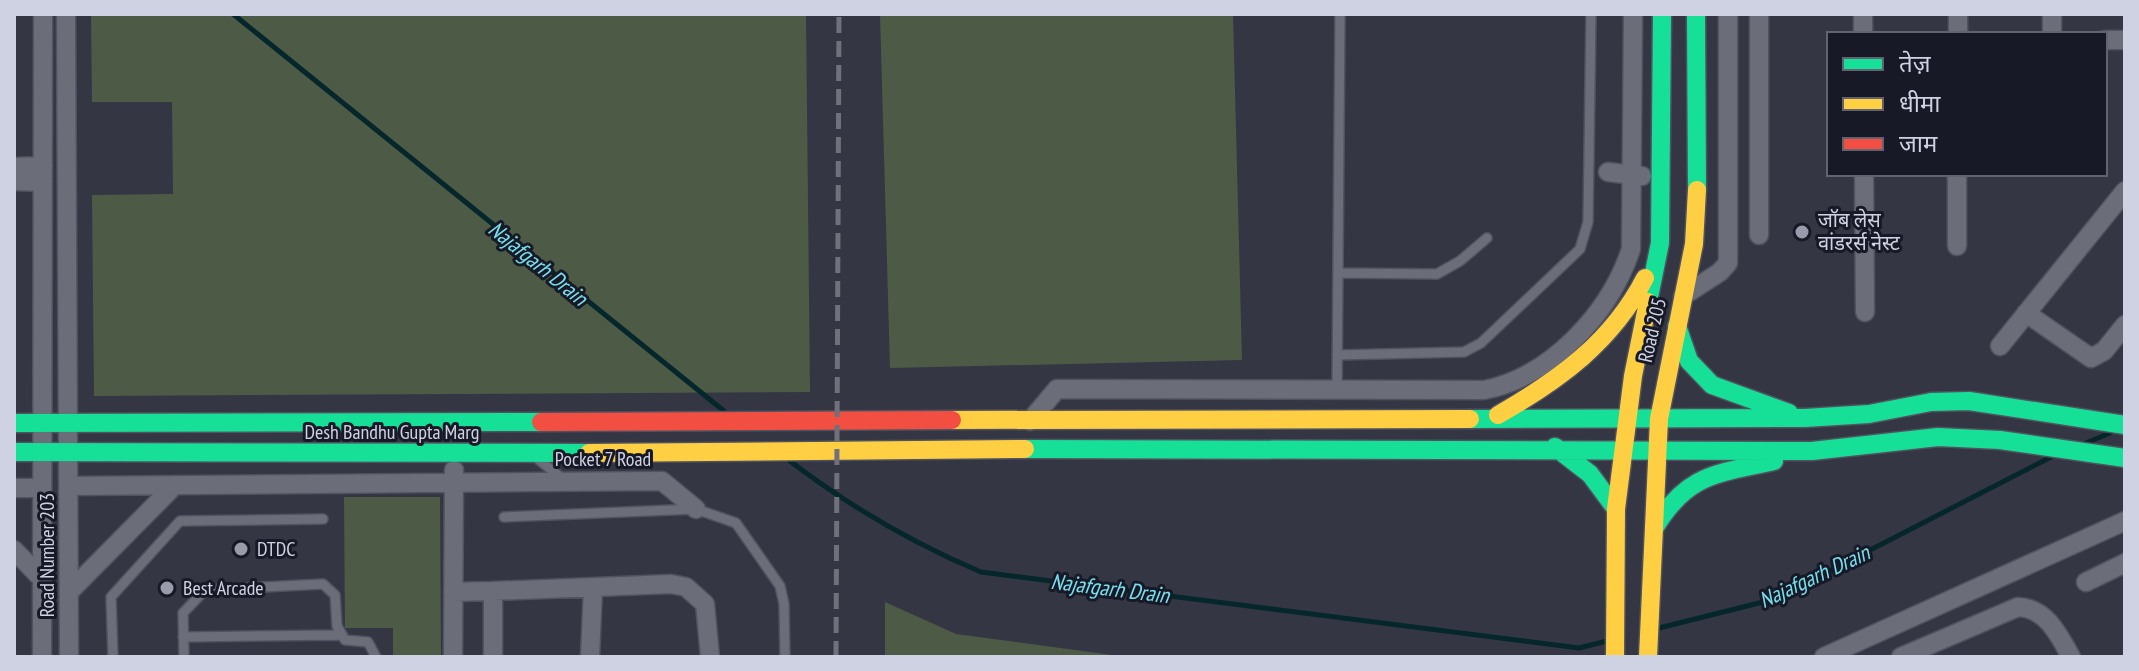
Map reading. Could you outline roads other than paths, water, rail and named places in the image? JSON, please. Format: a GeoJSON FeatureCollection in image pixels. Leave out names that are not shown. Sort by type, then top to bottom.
{"type":"FeatureCollection","features":[{"type":"Feature","properties":{"kind":"street","name":"Road Number 203"},"geometry":{"type":"LineString","coordinates":[[42,657],[43,14]]}},
{"type":"Feature","properties":{"kind":"street","name":"Road Number 203"},"geometry":{"type":"LineString","coordinates":[[66,14],[69,657]]}},
{"type":"Feature","properties":{"kind":"street"},"geometry":{"type":"LineString","coordinates":[[1030,421],[1057,389],[1484,390],[1512,385],[1548,363],[1596,314],[1622,275],[1631,249],[1633,14]]}},
{"type":"Feature","properties":{"kind":"street","name":"Road 205"},"geometry":{"type":"LineString","coordinates":[[1615,657],[1616,509],[1627,418],[1660,243],[1662,14]]}},
{"type":"Feature","properties":{"kind":"street","name":"Road 205"},"geometry":{"type":"LineString","coordinates":[[1648,657],[1659,419],[1694,244],[1697,210],[1696,14]]}},
{"type":"Feature","properties":{"kind":"street"},"geometry":{"type":"LineString","coordinates":[[1683,296],[1720,272],[1728,263],[1728,14]]}},
{"type":"Feature","properties":{"kind":"street"},"geometry":{"type":"LineString","coordinates":[[1759,14],[1759,235]]}},
{"type":"Feature","properties":{"kind":"street"},"geometry":{"type":"LineString","coordinates":[[14,167],[43,174]]}},
{"type":"Feature","properties":{"kind":"street"},"geometry":{"type":"LineString","coordinates":[[1608,172],[1660,180]]}},
{"type":"Feature","properties":{"kind":"street"},"geometry":{"type":"LineString","coordinates":[[14,181],[43,174]]}},
{"type":"Feature","properties":{"kind":"street"},"geometry":{"type":"LineString","coordinates":[[1864,176],[1865,312]]}},
{"type":"Feature","properties":{"kind":"street"},"geometry":{"type":"LineString","coordinates":[[1957,176],[1957,246]]}},
{"type":"Feature","properties":{"kind":"street"},"geometry":{"type":"LineString","coordinates":[[2000,346],[2125,191]]}},
{"type":"Feature","properties":{"kind":"street"},"geometry":{"type":"LineString","coordinates":[[1494,417],[1554,383],[1605,337],[1638,293],[1660,243]]}},
{"type":"Feature","properties":{"kind":"street"},"geometry":{"type":"LineString","coordinates":[[2026,313],[2091,358],[2104,351],[2125,325]]}},
{"type":"Feature","properties":{"kind":"street"},"geometry":{"type":"LineString","coordinates":[[1676,323],[1689,361],[1712,385],[1805,418]]}},
{"type":"Feature","properties":{"kind":"street","name":"Desh Bandhu Gupta Marg"},"geometry":{"type":"LineString","coordinates":[[42,423],[1805,418],[1869,414],[1931,402],[1969,401],[2125,425]]}},
{"type":"Feature","properties":{"kind":"street"},"geometry":{"type":"LineString","coordinates":[[16,421],[42,423]]}},
{"type":"Feature","properties":{"kind":"street"},"geometry":{"type":"LineString","coordinates":[[1653,530],[1682,487],[1715,473],[1812,451],[1938,437],[2000,440],[2125,458]]}},
{"type":"Feature","properties":{"kind":"street"},"geometry":{"type":"LineString","coordinates":[[1555,447],[1584,466],[1601,482],[1616,509]]}},
{"type":"Feature","properties":{"kind":"street","name":"Desh Bandhu Gupta Marg"},"geometry":{"type":"LineString","coordinates":[[41,452],[455,455],[715,453],[854,448],[1555,447],[1812,451]]}},
{"type":"Feature","properties":{"kind":"street"},"geometry":{"type":"LineString","coordinates":[[14,452],[41,452]]}},
{"type":"Feature","properties":{"kind":"street"},"geometry":{"type":"LineString","coordinates":[[453,657],[455,455]]}},
{"type":"Feature","properties":{"kind":"street","name":"Pocket 7 Road"},"geometry":{"type":"LineString","coordinates":[[69,486],[454,480],[662,481],[696,509]]}},
{"type":"Feature","properties":{"kind":"street"},"geometry":{"type":"LineString","coordinates":[[69,592],[174,486]]}},
{"type":"Feature","properties":{"kind":"street"},"geometry":{"type":"LineString","coordinates":[[14,488],[42,488]]}},
{"type":"Feature","properties":{"kind":"street"},"geometry":{"type":"LineString","coordinates":[[1824,657],[2125,521]]}},
{"type":"Feature","properties":{"kind":"street"},"geometry":{"type":"LineString","coordinates":[[14,550],[42,579]]}},
{"type":"Feature","properties":{"kind":"street"},"geometry":{"type":"LineString","coordinates":[[2086,582],[2125,563]]}},
{"type":"Feature","properties":{"kind":"street"},"geometry":{"type":"LineString","coordinates":[[453,592],[671,584],[686,587],[705,604],[710,657]]}},
{"type":"Feature","properties":{"kind":"street"},"geometry":{"type":"LineString","coordinates":[[590,657],[593,588]]}},
{"type":"Feature","properties":{"kind":"street"},"geometry":{"type":"LineString","coordinates":[[493,591],[493,657]]}},
{"type":"Feature","properties":{"kind":"street"},"geometry":{"type":"LineString","coordinates":[[1901,657],[2018,607],[2045,617],[2071,657]]}},
{"type":"Feature","properties":{"kind":"lane"},"geometry":{"type":"LineString","coordinates":[[1337,390],[1340,14]]}},
{"type":"Feature","properties":{"kind":"lane"},"geometry":{"type":"LineString","coordinates":[[1337,355],[1464,352],[1481,343],[1580,249],[1586,235],[1591,14]]}},
{"type":"Feature","properties":{"kind":"lane"},"geometry":{"type":"LineString","coordinates":[[1589,170],[1608,172]]}},
{"type":"Feature","properties":{"kind":"lane"},"geometry":{"type":"LineString","coordinates":[[1338,273],[1437,274],[1460,261],[1487,238]]}},
{"type":"Feature","properties":{"kind":"lane"},"geometry":{"type":"LineString","coordinates":[[532,454],[567,482]]}},
{"type":"Feature","properties":{"kind":"lane"},"geometry":{"type":"LineString","coordinates":[[504,517],[696,509]]}},
{"type":"Feature","properties":{"kind":"lane","name":"Pocket 7 Road"},"geometry":{"type":"LineString","coordinates":[[696,509],[736,523],[770,569],[780,586],[784,604],[785,657]]}},
{"type":"Feature","properties":{"kind":"lane"},"geometry":{"type":"LineString","coordinates":[[113,657],[111,597],[180,521],[323,519]]}},
{"type":"Feature","properties":{"kind":"lane"},"geometry":{"type":"LineString","coordinates":[[184,657],[183,613],[198,594],[211,587],[323,584],[335,595],[340,635],[345,640],[368,642],[376,657]]}},
{"type":"Feature","properties":{"kind":"lane"},"geometry":{"type":"LineString","coordinates":[[183,637],[340,635]]}},
{"type":"Feature","properties":{"kind":"waterway","name":"Najafgarh Drain"},"geometry":{"type":"LineString","coordinates":[[233,14],[724,411]]}},
{"type":"Feature","properties":{"kind":"waterway","name":"Najafgarh Drain"},"geometry":{"type":"LineString","coordinates":[[2086,443],[2110,433]]}},
{"type":"Feature","properties":{"kind":"waterway","name":"Najafgarh Drain"},"geometry":{"type":"LineString","coordinates":[[1659,628],[1775,599],[2051,457]]}},
{"type":"Feature","properties":{"kind":"waterway","name":"Najafgarh Drain"},"geometry":{"type":"LineString","coordinates":[[786,458],[880,521],[981,572],[1579,648],[1607,641]]}},
{"type":"Feature","properties":{"kind":"railway"},"geometry":{"type":"LineString","coordinates":[[836,657],[839,14]]}},
{"type":"Feature","properties":{"kind":"place","name":"जॉब लेस वांडरर्स नेस्ट"},"geometry":{"type":"Point","coordinates":[1802,232]}},
{"type":"Feature","properties":{"kind":"place","name":"DTDC"},"geometry":{"type":"Point","coordinates":[241,549]}},
{"type":"Feature","properties":{"kind":"place","name":"Best Arcade"},"geometry":{"type":"Point","coordinates":[167,588]}}]}
